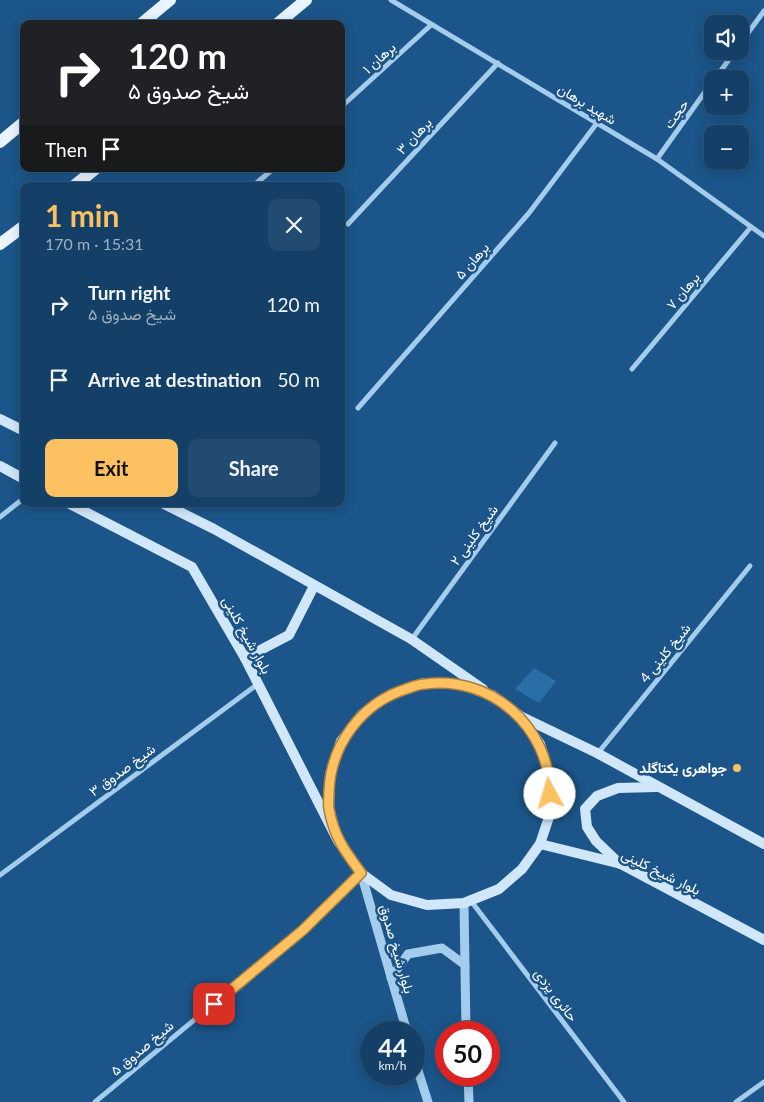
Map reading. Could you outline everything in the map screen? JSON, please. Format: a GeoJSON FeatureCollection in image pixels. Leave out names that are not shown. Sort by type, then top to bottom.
{"type":"FeatureCollection","features":[{"type":"Feature","properties":{"kind":"main road"},"geometry":{"type":"LineString","coordinates":[[146,20],[170,0]]}},
{"type":"Feature","properties":{"kind":"main road"},"geometry":{"type":"LineString","coordinates":[[282,20],[306,0]]}},
{"type":"Feature","properties":{"kind":"main road"},"geometry":{"type":"LineString","coordinates":[[0,142],[20,125]]}},
{"type":"Feature","properties":{"kind":"main road"},"geometry":{"type":"LineString","coordinates":[[79,182],[91,172]]}},
{"type":"Feature","properties":{"kind":"main road"},"geometry":{"type":"LineString","coordinates":[[0,244],[20,229]]}},
{"type":"Feature","properties":{"kind":"main road"},"geometry":{"type":"LineString","coordinates":[[0,419],[20,429]]}},
{"type":"Feature","properties":{"kind":"main road"},"geometry":{"type":"LineString","coordinates":[[0,466],[20,477]]}},
{"type":"Feature","properties":{"kind":"main road","name":"بلوار شیخ کلینی"},"geometry":{"type":"LineString","coordinates":[[76,507],[192,567],[245,658],[338,841]]}},
{"type":"Feature","properties":{"kind":"main road"},"geometry":{"type":"LineString","coordinates":[[170,507],[411,640],[492,695],[519,716],[597,753],[656,787],[764,844]]}},
{"type":"Feature","properties":{"kind":"main road"},"geometry":{"type":"LineString","coordinates":[[245,658],[290,635],[314,586]]}},
{"type":"Feature","properties":{"kind":"main road"},"geometry":{"type":"LineString","coordinates":[[492,695],[459,684],[424,684],[391,694],[362,714],[341,741],[330,774],[328,808],[338,841],[361,873],[391,895],[427,905],[467,902],[499,889],[522,869],[540,844],[550,811],[550,777],[540,744],[519,716]]}},
{"type":"Feature","properties":{"kind":"main road"},"geometry":{"type":"LineString","coordinates":[[621,864],[596,840],[587,827],[585,810],[596,796],[618,788],[656,787]]}},
{"type":"Feature","properties":{"kind":"main road","name":"بلوار شیخ کلینی"},"geometry":{"type":"LineString","coordinates":[[540,844],[621,864],[764,940]]}},
{"type":"Feature","properties":{"kind":"street","name":"شهید برهان"},"geometry":{"type":"LineString","coordinates":[[391,0],[657,159],[764,236]]}},
{"type":"Feature","properties":{"kind":"street"},"geometry":{"type":"LineString","coordinates":[[749,32],[764,11]]}},
{"type":"Feature","properties":{"kind":"street","name":"برهان ۱"},"geometry":{"type":"LineString","coordinates":[[345,103],[431,25]]}},
{"type":"Feature","properties":{"kind":"street","name":"برهان ۳"},"geometry":{"type":"LineString","coordinates":[[348,224],[498,63]]}},
{"type":"Feature","properties":{"kind":"street","name":"حجت"},"geometry":{"type":"LineString","coordinates":[[657,159],[704,93]]}},
{"type":"Feature","properties":{"kind":"street","name":"برهان ۵"},"geometry":{"type":"LineString","coordinates":[[358,408],[529,213],[597,123]]}},
{"type":"Feature","properties":{"kind":"street"},"geometry":{"type":"LineString","coordinates":[[258,182],[270,172]]}},
{"type":"Feature","properties":{"kind":"street","name":"برهان ۷"},"geometry":{"type":"LineString","coordinates":[[632,369],[751,227]]}},
{"type":"Feature","properties":{"kind":"street","name":"شیخ کلینی ۲"},"geometry":{"type":"LineString","coordinates":[[411,640],[555,443]]}},
{"type":"Feature","properties":{"kind":"street"},"geometry":{"type":"LineString","coordinates":[[0,517],[20,501]]}},
{"type":"Feature","properties":{"kind":"street","name":"شیخ کلینی 4"},"geometry":{"type":"LineString","coordinates":[[597,753],[750,566]]}},
{"type":"Feature","properties":{"kind":"street","name":"شیخ صدوق ۳"},"geometry":{"type":"LineString","coordinates":[[0,875],[258,684]]}},
{"type":"Feature","properties":{"kind":"street","name":"بلوار شیخ صدوق"},"geometry":{"type":"LineString","coordinates":[[361,873],[404,1021]]}},
{"type":"Feature","properties":{"kind":"street","name":"شیخ صدوق ۵"},"geometry":{"type":"LineString","coordinates":[[95,1102],[303,930],[361,873]]}},
{"type":"Feature","properties":{"kind":"street"},"geometry":{"type":"LineString","coordinates":[[466,1021],[467,902]]}},
{"type":"Feature","properties":{"kind":"street","name":"حائری یزدی"},"geometry":{"type":"LineString","coordinates":[[467,902],[624,1102]]}},
{"type":"Feature","properties":{"kind":"street"},"geometry":{"type":"LineString","coordinates":[[391,978],[408,954],[442,948],[465,965]]}},
{"type":"Feature","properties":{"kind":"street"},"geometry":{"type":"LineString","coordinates":[[736,1102],[764,1082]]}},
{"type":"Feature","properties":{"kind":"street"},"geometry":{"type":"LineString","coordinates":[[423,1086],[428,1102]]}},
{"type":"Feature","properties":{"kind":"street"},"geometry":{"type":"LineString","coordinates":[[469,1086],[470,1102]]}},
{"type":"Feature","properties":{"kind":"building"},"geometry":{"type":"Polygon","coordinates":[[[534,668],[556,681],[539,703],[515,689],[534,668]]]}},
{"type":"Feature","properties":{"kind":"place","name":"جواهری یکتاگلد"},"geometry":{"type":"Point","coordinates":[737,768]}},
{"type":"Feature","properties":{"kind":"route"},"geometry":{"type":"LineString","coordinates":[[214,1004],[303,930],[361,873],[338,841],[328,808],[330,774],[341,741],[362,714],[391,694],[424,684],[459,684],[492,695],[519,716],[540,744],[550,777],[550,794]]}}]}
